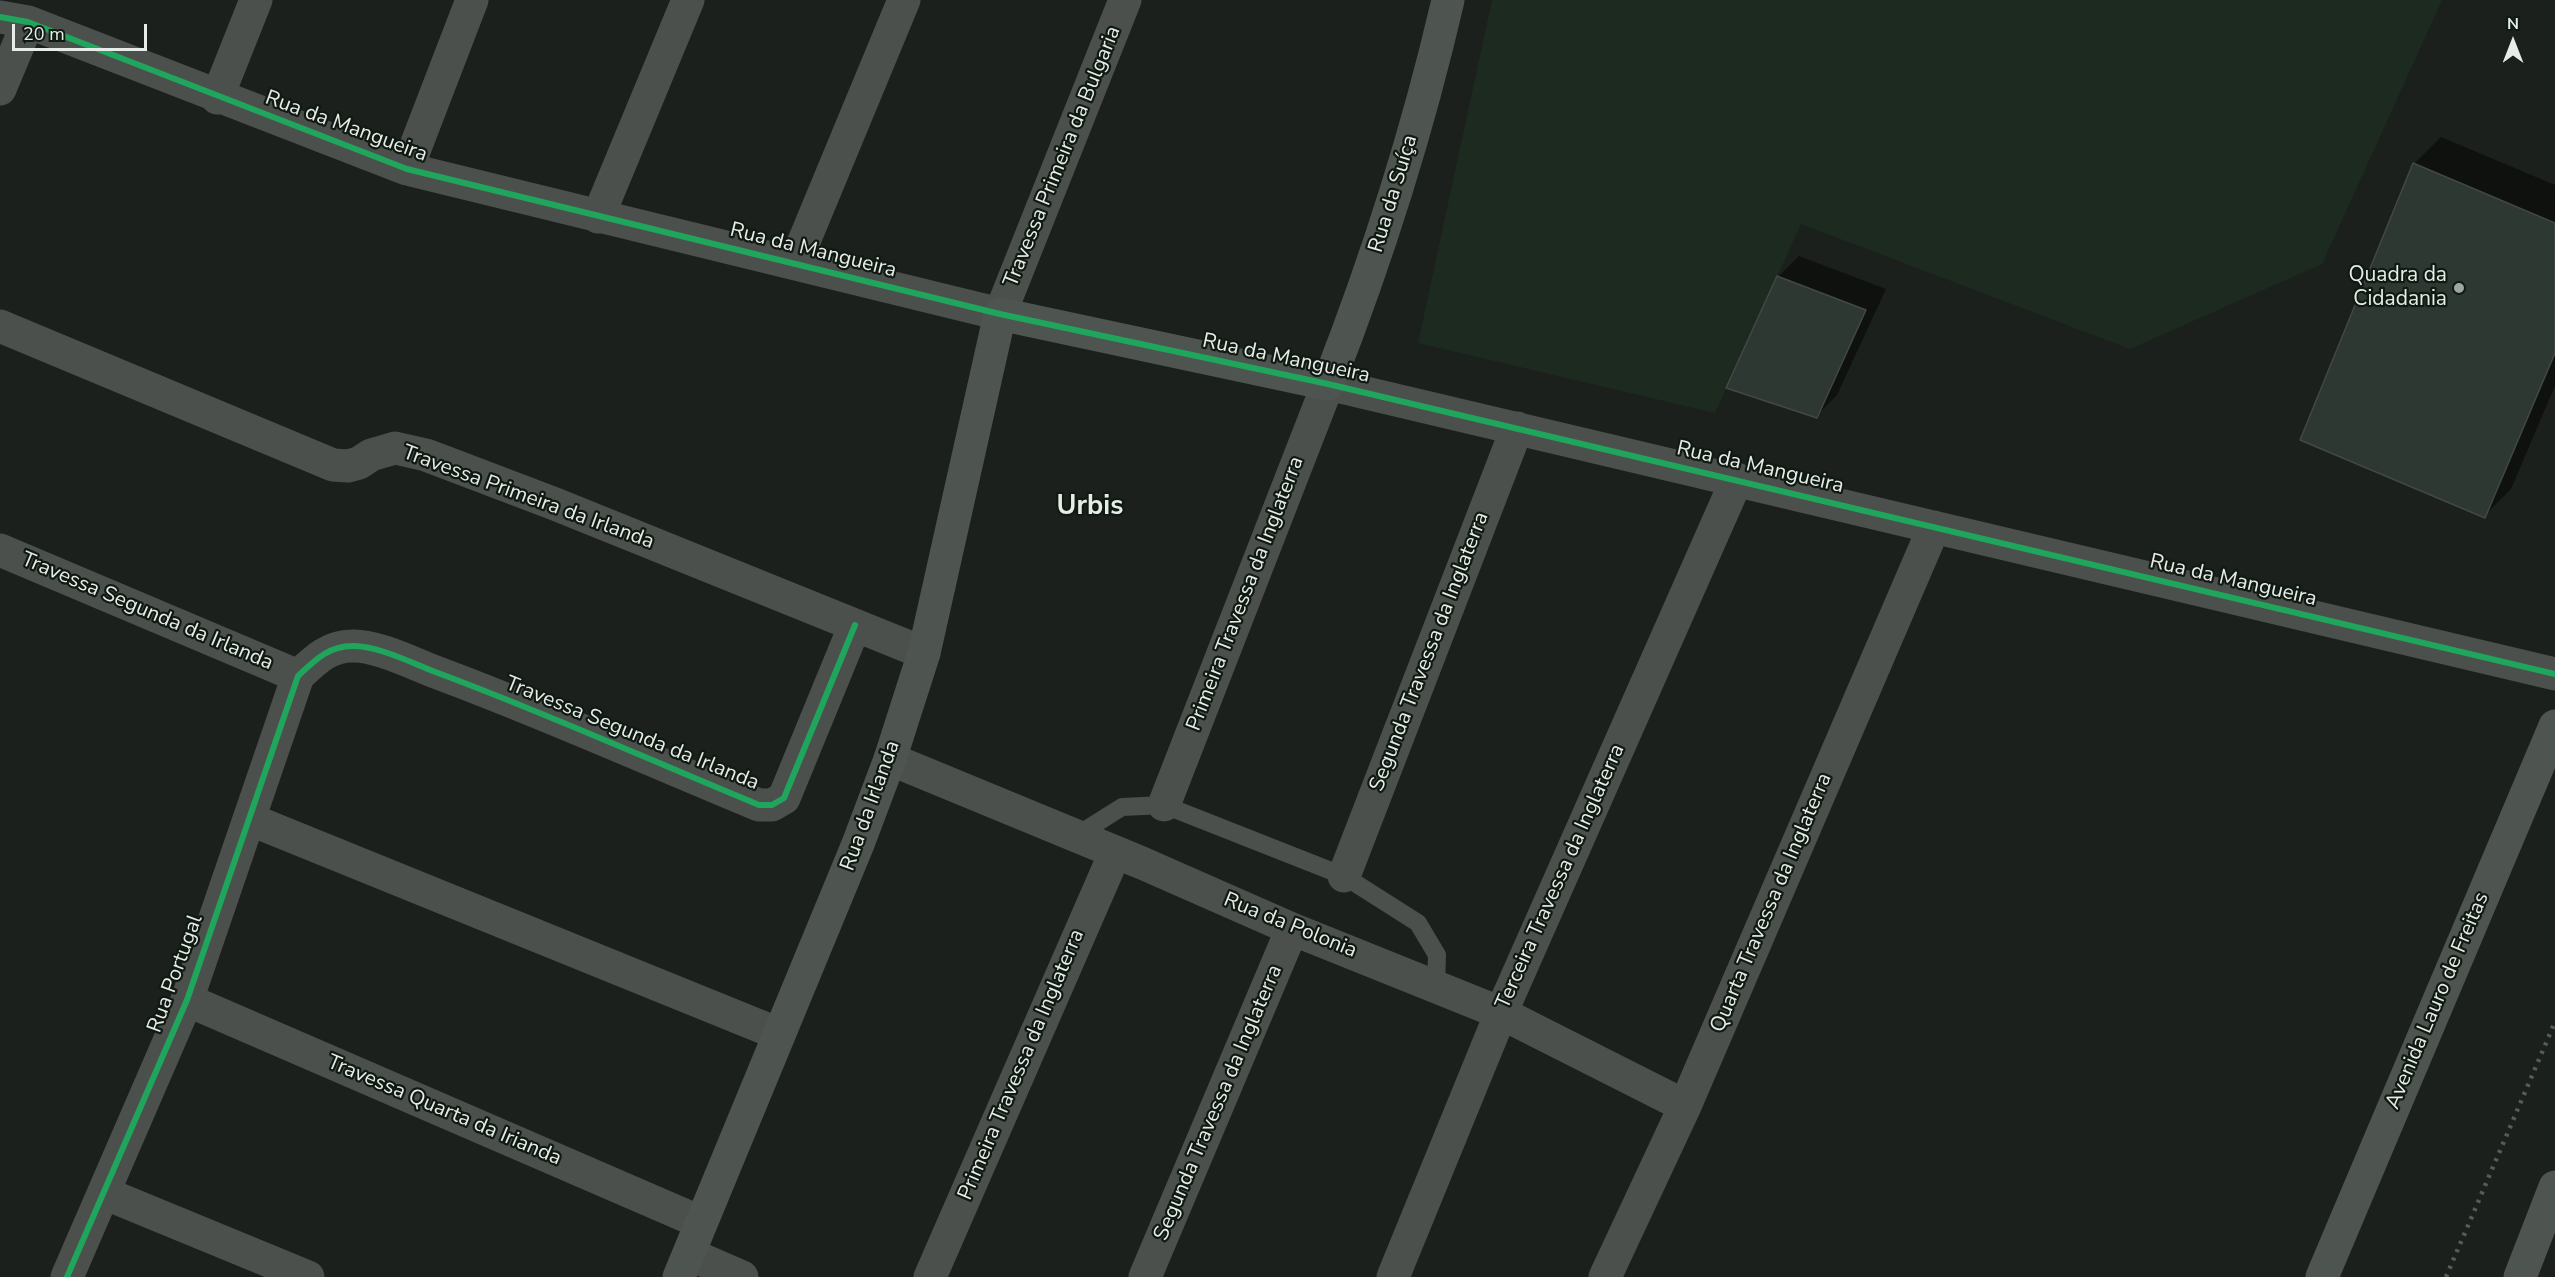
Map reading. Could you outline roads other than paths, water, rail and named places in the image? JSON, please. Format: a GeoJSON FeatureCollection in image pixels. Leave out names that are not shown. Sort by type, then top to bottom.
{"type":"FeatureCollection","features":[{"type":"Feature","properties":{"kind":"street"},"geometry":{"type":"LineString","coordinates":[[217,98],[256,0]]}},
{"type":"Feature","properties":{"kind":"street"},"geometry":{"type":"LineString","coordinates":[[407,169],[472,0]]}},
{"type":"Feature","properties":{"kind":"street"},"geometry":{"type":"LineString","coordinates":[[598,217],[688,0]]}},
{"type":"Feature","properties":{"kind":"street"},"geometry":{"type":"LineString","coordinates":[[795,263],[904,0]]}},
{"type":"Feature","properties":{"kind":"street","name":"Travessa Primeira da Bulgaria"},"geometry":{"type":"LineString","coordinates":[[1000,314],[1125,0]]}},
{"type":"Feature","properties":{"kind":"street","name":"Rua da Suíça"},"geometry":{"type":"LineString","coordinates":[[1328,384],[1369,276],[1437,47],[1448,0]]}},
{"type":"Feature","properties":{"kind":"street"},"geometry":{"type":"LineString","coordinates":[[0,89],[14,20]]}},
{"type":"Feature","properties":{"kind":"street","name":"Rua da Mangueira"},"geometry":{"type":"LineString","coordinates":[[14,20],[407,169],[1000,314],[1328,384],[2555,674]]}},
{"type":"Feature","properties":{"kind":"street","name":"Rua da Irlanda"},"geometry":{"type":"LineString","coordinates":[[684,1265],[858,844],[890,759],[924,653],[1000,314]]}},
{"type":"Feature","properties":{"kind":"street","name":"Travessa Primeira da Irlanda"},"geometry":{"type":"LineString","coordinates":[[0,326],[333,465],[348,466],[359,463],[371,455],[395,448],[426,455],[555,504],[924,653]]}},
{"type":"Feature","properties":{"kind":"street","name":"Primeira Travessa da Inglaterra"},"geometry":{"type":"LineString","coordinates":[[1164,805],[1328,384]]}},
{"type":"Feature","properties":{"kind":"street","name":"Segunda Travessa da Inglaterra"},"geometry":{"type":"LineString","coordinates":[[1344,876],[1517,428]]}},
{"type":"Feature","properties":{"kind":"street","name":"Terceira Travessa da Inglaterra"},"geometry":{"type":"LineString","coordinates":[[1393,1277],[1501,1013],[1737,479]]}},
{"type":"Feature","properties":{"kind":"street","name":"Quarta Travessa da Inglaterra"},"geometry":{"type":"LineString","coordinates":[[1605,1277],[1685,1106],[1934,527]]}},
{"type":"Feature","properties":{"kind":"street","name":"Travessa Segunda da Irlanda"},"geometry":{"type":"LineString","coordinates":[[0,550],[298,676],[315,660],[334,648],[353,645],[372,648],[467,684],[759,805],[772,805],[784,798],[855,625]]}},
{"type":"Feature","properties":{"kind":"street","name":"Rua Portugal"},"geometry":{"type":"LineString","coordinates":[[67,1277],[187,1000],[298,676]]}},
{"type":"Feature","properties":{"kind":"street","name":"Avenida Lauro de Freitas"},"geometry":{"type":"LineString","coordinates":[[2322,1277],[2555,726]]}},
{"type":"Feature","properties":{"kind":"street","name":"Rua da Polonia"},"geometry":{"type":"LineString","coordinates":[[890,759],[1501,1013],[1685,1106]]}},
{"type":"Feature","properties":{"kind":"street"},"geometry":{"type":"LineString","coordinates":[[249,819],[779,1034]]}},
{"type":"Feature","properties":{"kind":"street","name":"Primeira Travessa da Inglaterra"},"geometry":{"type":"LineString","coordinates":[[930,1277],[1114,853]]}},
{"type":"Feature","properties":{"kind":"street","name":"Segunda Travessa da Inglaterra"},"geometry":{"type":"LineString","coordinates":[[1145,1277],[1292,928]]}},
{"type":"Feature","properties":{"kind":"street","name":"Travessa Quarta da Irianda"},"geometry":{"type":"LineString","coordinates":[[187,1000],[700,1222]]}},
{"type":"Feature","properties":{"kind":"street"},"geometry":{"type":"LineString","coordinates":[[2520,1277],[2555,1187]]}},
{"type":"Feature","properties":{"kind":"street"},"geometry":{"type":"LineString","coordinates":[[104,1193],[308,1277]]}},
{"type":"Feature","properties":{"kind":"street"},"geometry":{"type":"LineString","coordinates":[[684,1265],[742,1277]]}},
{"type":"Feature","properties":{"kind":"lane"},"geometry":{"type":"LineString","coordinates":[[1076,836],[1122,807],[1164,805],[1344,876],[1418,923],[1437,955],[1436,986]]}},
{"type":"Feature","properties":{"kind":"railway"},"geometry":{"type":"LineString","coordinates":[[2446,1277],[2555,1022]]}},
{"type":"Feature","properties":{"kind":"place","name":"Quadra da Cidadania"},"geometry":{"type":"Point","coordinates":[2459,288]}},
{"type":"Feature","properties":{"kind":"district","name":"Urbis"},"geometry":{"type":"Point","coordinates":[1090,507]}}]}
